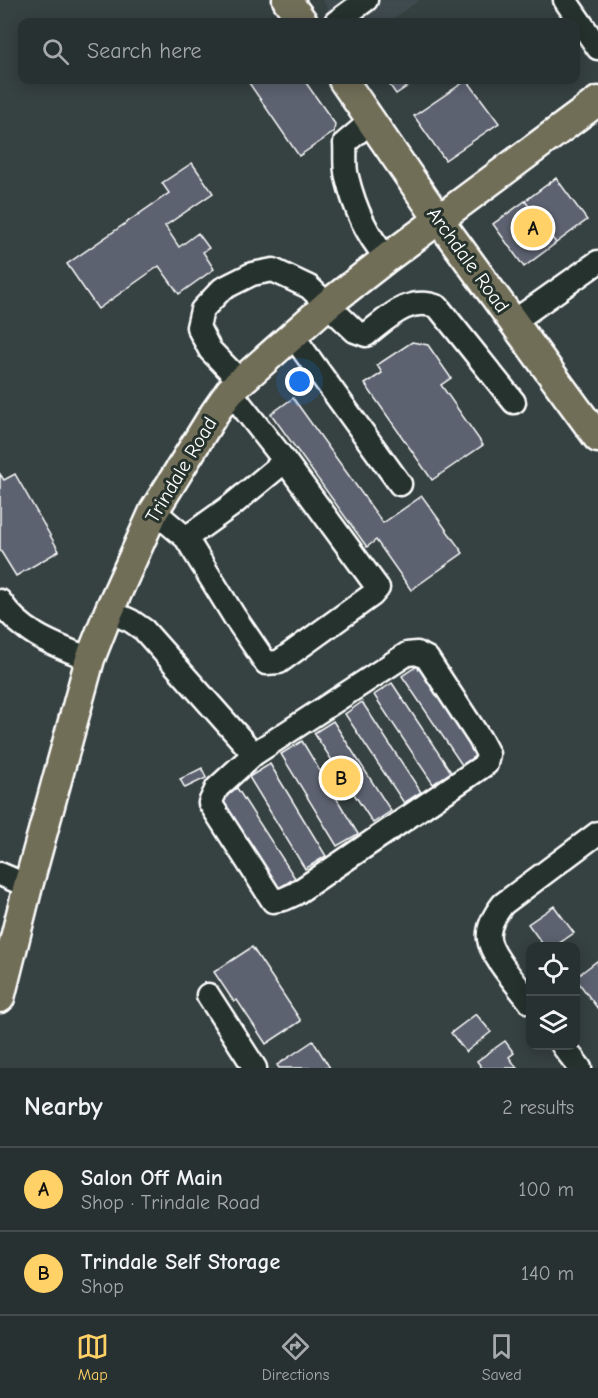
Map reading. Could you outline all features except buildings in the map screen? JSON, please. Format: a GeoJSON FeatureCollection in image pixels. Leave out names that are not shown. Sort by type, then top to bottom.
{"type":"FeatureCollection","features":[{"type":"Feature","properties":{"kind":"main road"},"geometry":{"type":"LineString","coordinates":[[287,0],[300,18]]}},
{"type":"Feature","properties":{"kind":"main road","name":"Archdale Road"},"geometry":{"type":"LineString","coordinates":[[346,84],[439,220],[598,438]]}},
{"type":"Feature","properties":{"kind":"main road","name":"Trindale Road"},"geometry":{"type":"LineString","coordinates":[[0,998],[90,659],[154,511],[236,386],[328,304],[598,101]]}},
{"type":"Feature","properties":{"kind":"street"},"geometry":{"type":"LineString","coordinates":[[341,18],[366,0]]}},
{"type":"Feature","properties":{"kind":"street"},"geometry":{"type":"LineString","coordinates":[[565,0],[577,18]]}},
{"type":"Feature","properties":{"kind":"street"},"geometry":{"type":"LineString","coordinates":[[580,22],[598,48]]}},
{"type":"Feature","properties":{"kind":"street"},"geometry":{"type":"LineString","coordinates":[[371,121],[345,143],[346,175],[373,243],[387,258]]}},
{"type":"Feature","properties":{"kind":"street"},"geometry":{"type":"LineString","coordinates":[[513,322],[598,261]]}},
{"type":"Feature","properties":{"kind":"street"},"geometry":{"type":"LineString","coordinates":[[154,511],[186,538],[266,663],[279,662],[372,595],[378,588],[285,461],[210,350],[198,327],[202,310],[222,289],[252,274],[273,270],[309,288],[356,331],[366,335],[401,308],[427,302],[438,307],[513,402]]}},
{"type":"Feature","properties":{"kind":"street"},"geometry":{"type":"LineString","coordinates":[[293,336],[400,483]]}},
{"type":"Feature","properties":{"kind":"street"},"geometry":{"type":"LineString","coordinates":[[186,538],[232,505],[285,461]]}},
{"type":"Feature","properties":{"kind":"street"},"geometry":{"type":"LineString","coordinates":[[0,601],[6,610],[39,638],[90,659]]}},
{"type":"Feature","properties":{"kind":"street"},"geometry":{"type":"LineString","coordinates":[[109,611],[144,630],[254,754]]}},
{"type":"Feature","properties":{"kind":"street"},"geometry":{"type":"LineString","coordinates":[[417,653],[427,658],[488,754],[486,764],[295,894],[273,902],[210,803],[217,788],[254,754],[407,654],[417,653]]}},
{"type":"Feature","properties":{"kind":"street"},"geometry":{"type":"LineString","coordinates":[[526,996],[498,959],[488,938],[492,919],[503,904],[598,833]]}},
{"type":"Feature","properties":{"kind":"street"},"geometry":{"type":"LineString","coordinates":[[0,874],[28,886]]}},
{"type":"Feature","properties":{"kind":"street"},"geometry":{"type":"LineString","coordinates":[[208,995],[255,1068]]}},
{"type":"Feature","properties":{"kind":"street"},"geometry":{"type":"LineString","coordinates":[[566,1050],[580,1068]]}},
{"type":"Feature","properties":{"kind":"shaded area"},"geometry":{"type":"Polygon","coordinates":[[[322,0],[420,0],[394,18],[334,18],[322,0]]]}},
{"type":"Feature","properties":{"kind":"place","name":"Salon Off Main"},"geometry":{"type":"Point","coordinates":[533,228]}},
{"type":"Feature","properties":{"kind":"place","name":"Trindale Self Storage"},"geometry":{"type":"Point","coordinates":[341,778]}}]}
